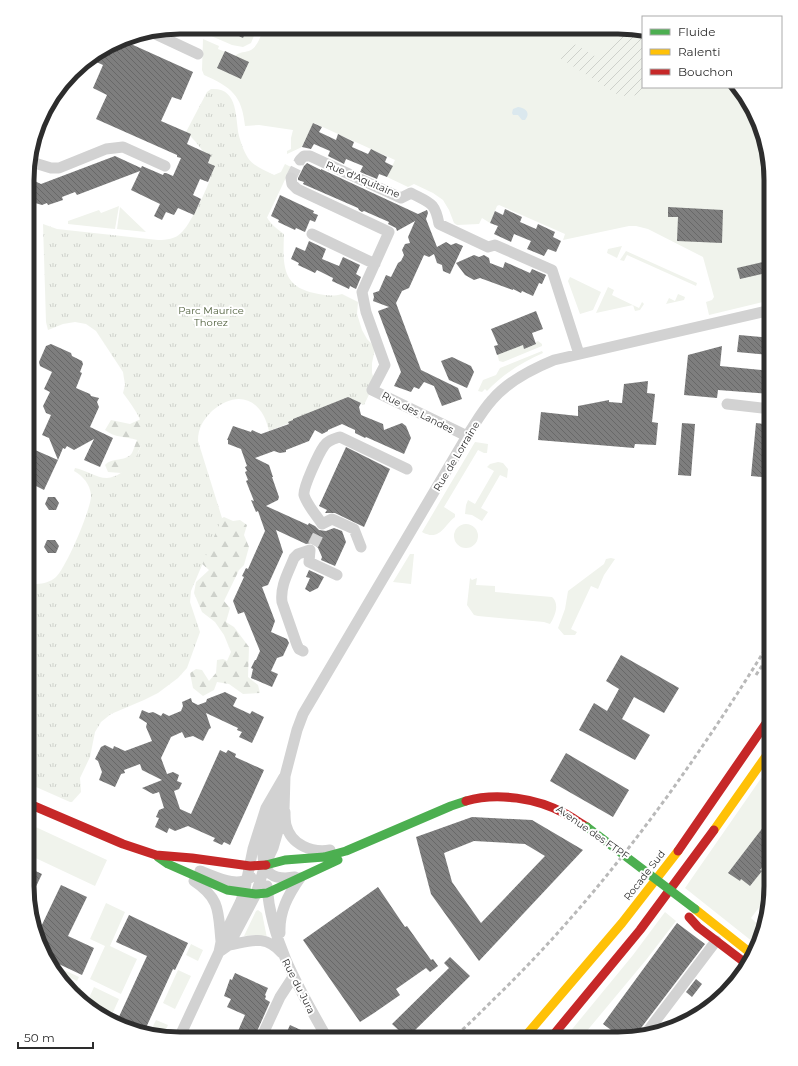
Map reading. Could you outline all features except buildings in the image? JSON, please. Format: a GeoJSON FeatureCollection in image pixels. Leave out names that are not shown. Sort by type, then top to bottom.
{"type":"FeatureCollection","features":[{"type":"Feature","properties":{"kind":"main road","name":"Rocade Sud"},"geometry":{"type":"LineString","coordinates":[[529,1032],[654,883],[711,804],[764,726]]}},
{"type":"Feature","properties":{"kind":"main road"},"geometry":{"type":"LineString","coordinates":[[556,1032],[622,953],[668,893],[764,759]]}},
{"type":"Feature","properties":{"kind":"main road","name":"Avenue des FTPF"},"geometry":{"type":"LineString","coordinates":[[324,857],[346,851],[451,806],[474,799],[493,796],[509,797],[548,806],[565,813],[587,826],[689,913],[748,952]]}},
{"type":"Feature","properties":{"kind":"main road","name":"Avenue des FTPF"},"geometry":{"type":"LineString","coordinates":[[156,855],[168,864],[227,890],[256,894],[267,893],[302,876],[454,810],[477,804],[509,805],[545,813],[574,830]]}},
{"type":"Feature","properties":{"kind":"main road"},"geometry":{"type":"LineString","coordinates":[[34,806],[123,844],[156,855],[192,858],[250,866],[265,873]]}},
{"type":"Feature","properties":{"kind":"main road"},"geometry":{"type":"LineString","coordinates":[[641,880],[671,903]]}},
{"type":"Feature","properties":{"kind":"main road","name":"Avenue des FTPF"},"geometry":{"type":"LineString","coordinates":[[689,913],[698,927],[743,961]]}},
{"type":"Feature","properties":{"kind":"street"},"geometry":{"type":"LineString","coordinates":[[159,36],[198,54]]}},
{"type":"Feature","properties":{"kind":"street"},"geometry":{"type":"LineString","coordinates":[[35,163],[51,168],[60,168],[106,149],[123,147],[164,166]]}},
{"type":"Feature","properties":{"kind":"street","name":"Rue d'Aquitaine"},"geometry":{"type":"LineString","coordinates":[[300,160],[304,156],[310,156],[402,198],[411,193],[432,203],[437,212],[439,224],[488,247],[495,245],[552,270],[579,354]]}},
{"type":"Feature","properties":{"kind":"street"},"geometry":{"type":"LineString","coordinates":[[291,178],[292,184],[297,189],[389,232],[375,264],[312,234]]}},
{"type":"Feature","properties":{"kind":"street","name":"Rue des Landes"},"geometry":{"type":"LineString","coordinates":[[375,264],[362,292],[366,312],[385,365],[372,390],[466,436]]}},
{"type":"Feature","properties":{"kind":"street","name":"Rue de Lorraine"},"geometry":{"type":"LineString","coordinates":[[223,946],[256,894],[265,873],[284,810],[285,776],[299,725],[309,703],[466,436],[493,398],[530,370],[554,360],[764,312]]}},
{"type":"Feature","properties":{"kind":"street"},"geometry":{"type":"LineString","coordinates":[[727,404],[764,408]]}},
{"type":"Feature","properties":{"kind":"street"},"geometry":{"type":"LineString","coordinates":[[361,547],[354,529],[332,519],[321,528],[304,494],[306,484],[324,445],[331,439],[340,437],[407,469]]}},
{"type":"Feature","properties":{"kind":"street"},"geometry":{"type":"LineString","coordinates":[[303,651],[299,649],[297,645],[281,595],[282,588],[294,558],[311,547],[309,562],[338,575]]}},
{"type":"Feature","properties":{"kind":"street","name":"Rue de Lorraine"},"geometry":{"type":"LineString","coordinates":[[244,893],[253,848],[266,808],[285,776]]}},
{"type":"Feature","properties":{"kind":"street","name":"Rue du Jura"},"geometry":{"type":"LineString","coordinates":[[285,776],[262,848],[267,893],[283,954],[293,977],[324,1032]]}},
{"type":"Feature","properties":{"kind":"street"},"geometry":{"type":"LineString","coordinates":[[284,810],[286,826],[293,838],[307,849],[326,850],[344,847],[448,802],[473,796],[493,796]]}},
{"type":"Feature","properties":{"kind":"street"},"geometry":{"type":"LineString","coordinates":[[168,864],[191,867],[230,882],[246,881],[265,873],[324,857]]}},
{"type":"Feature","properties":{"kind":"street"},"geometry":{"type":"LineString","coordinates":[[168,864],[206,889],[214,900],[218,912],[223,946]]}},
{"type":"Feature","properties":{"kind":"street"},"geometry":{"type":"LineString","coordinates":[[265,873],[274,877],[285,878],[302,876]]}},
{"type":"Feature","properties":{"kind":"street"},"geometry":{"type":"LineString","coordinates":[[182,1032],[223,946],[244,893],[265,873]]}},
{"type":"Feature","properties":{"kind":"street","name":"Rue du Jura"},"geometry":{"type":"LineString","coordinates":[[283,954],[280,929],[281,916],[285,903],[302,876]]}},
{"type":"Feature","properties":{"kind":"street","name":"Rue du Jura"},"geometry":{"type":"LineString","coordinates":[[223,946],[248,940],[260,940],[275,946],[283,954]]}},
{"type":"Feature","properties":{"kind":"street"},"geometry":{"type":"LineString","coordinates":[[650,1028],[716,941]]}},
{"type":"Feature","properties":{"kind":"street"},"geometry":{"type":"LineString","coordinates":[[264,1032],[280,997],[293,977]]}},
{"type":"Feature","properties":{"kind":"green space"},"geometry":{"type":"Polygon","coordinates":[[[236,34],[243,37],[244,34],[255,34],[251,43],[243,47],[232,45],[209,35],[236,34]]]}},
{"type":"Feature","properties":{"kind":"green space"},"geometry":{"type":"Polygon","coordinates":[[[261,34],[628,34],[642,36],[642,88],[731,88],[749,115],[759,142],[764,170],[764,302],[709,315],[706,302],[712,300],[714,297],[703,257],[648,229],[636,226],[629,226],[563,240],[565,234],[499,205],[497,206],[490,223],[482,218],[479,224],[457,225],[454,223],[443,200],[433,193],[414,184],[408,187],[387,177],[395,160],[314,123],[302,147],[287,154],[287,151],[291,149],[293,130],[259,125],[245,126],[241,107],[234,93],[228,88],[204,75],[202,70],[203,39],[219,46],[218,49],[235,56],[239,53],[251,50],[256,46],[261,34]]]}},
{"type":"Feature","properties":{"kind":"green space"},"geometry":{"type":"Polygon","coordinates":[[[618,34],[642,36],[642,88],[648,88],[644,95],[620,96],[560,58],[571,42],[600,59],[618,34]]]}},
{"type":"Feature","properties":{"kind":"green space","name":"Parc Maurice Thorez"},"geometry":{"type":"Polygon","coordinates":[[[211,89],[220,90],[227,93],[234,105],[239,136],[248,158],[256,166],[274,175],[267,193],[264,208],[265,214],[269,221],[284,234],[284,264],[290,279],[295,285],[303,290],[328,295],[342,294],[358,302],[357,314],[362,330],[375,349],[372,363],[372,373],[375,382],[364,405],[356,402],[292,422],[269,431],[266,420],[261,411],[247,400],[230,400],[221,404],[206,418],[200,428],[198,441],[222,518],[191,591],[190,602],[200,632],[187,668],[178,678],[158,693],[111,714],[101,722],[95,732],[90,757],[80,778],[81,792],[72,802],[70,802],[34,786],[34,584],[50,581],[56,577],[66,562],[78,537],[87,512],[91,495],[90,491],[88,484],[74,471],[75,468],[103,478],[115,476],[122,472],[134,460],[142,444],[143,428],[142,423],[132,405],[123,393],[125,385],[123,372],[96,331],[86,324],[75,322],[63,324],[48,330],[46,322],[43,224],[57,229],[158,240],[171,239],[179,235],[193,216],[202,199],[211,174],[207,158],[197,143],[186,132],[207,92],[211,89]]]}},
{"type":"Feature","properties":{"kind":"green space"},"geometry":{"type":"Polygon","coordinates":[[[285,164],[291,167],[263,226],[253,167],[274,175],[281,172],[285,164]]]}},
{"type":"Feature","properties":{"kind":"green space"},"geometry":{"type":"Polygon","coordinates":[[[119,206],[115,229],[68,224],[68,221],[99,210],[101,213],[119,206]]]}},
{"type":"Feature","properties":{"kind":"green space"},"geometry":{"type":"Polygon","coordinates":[[[120,207],[146,232],[117,229],[120,207]]]}},
{"type":"Feature","properties":{"kind":"green space"},"geometry":{"type":"Polygon","coordinates":[[[622,246],[617,258],[607,253],[608,249],[622,246]]]}},
{"type":"Feature","properties":{"kind":"green space"},"geometry":{"type":"Polygon","coordinates":[[[626,251],[697,283],[696,286],[627,255],[624,261],[620,260],[626,251]]]}},
{"type":"Feature","properties":{"kind":"green space"},"geometry":{"type":"Polygon","coordinates":[[[570,277],[601,292],[593,310],[580,314],[568,281],[570,277]]]}},
{"type":"Feature","properties":{"kind":"green space"},"geometry":{"type":"Polygon","coordinates":[[[608,287],[614,290],[612,295],[633,305],[596,313],[608,287]]]}},
{"type":"Feature","properties":{"kind":"green space"},"geometry":{"type":"Polygon","coordinates":[[[678,294],[685,297],[684,300],[666,304],[669,298],[675,301],[678,294]]]}},
{"type":"Feature","properties":{"kind":"green space"},"geometry":{"type":"Polygon","coordinates":[[[642,302],[644,304],[640,310],[635,311],[633,305],[639,308],[642,302]]]}},
{"type":"Feature","properties":{"kind":"green space"},"geometry":{"type":"Polygon","coordinates":[[[538,341],[542,344],[542,346],[503,362],[499,361],[497,352],[523,345],[525,348],[536,344],[538,341]]]}},
{"type":"Feature","properties":{"kind":"green space"},"geometry":{"type":"Polygon","coordinates":[[[542,351],[543,353],[528,360],[506,374],[487,391],[485,389],[482,392],[478,391],[483,380],[496,375],[500,368],[542,351]]]}},
{"type":"Feature","properties":{"kind":"green space"},"geometry":{"type":"Polygon","coordinates":[[[164,397],[130,469],[121,473],[108,472],[105,465],[111,461],[123,459],[129,456],[132,453],[137,440],[116,436],[105,430],[111,420],[130,424],[143,418],[164,397]]]}},
{"type":"Feature","properties":{"kind":"green space"},"geometry":{"type":"Polygon","coordinates":[[[475,442],[488,444],[487,453],[478,450],[444,507],[455,514],[455,517],[437,534],[428,535],[422,532],[475,442]]]}},
{"type":"Feature","properties":{"kind":"green space"},"geometry":{"type":"Polygon","coordinates":[[[498,462],[503,463],[508,469],[507,478],[500,475],[481,508],[488,512],[482,521],[472,515],[465,514],[468,500],[475,504],[494,471],[487,467],[490,464],[498,462]]]}},
{"type":"Feature","properties":{"kind":"green space"},"geometry":{"type":"Polygon","coordinates":[[[224,517],[233,521],[240,520],[247,525],[244,535],[249,547],[244,565],[239,570],[224,601],[230,608],[226,622],[234,627],[249,647],[248,677],[258,685],[260,693],[243,694],[229,684],[217,682],[214,690],[203,696],[193,688],[190,673],[196,669],[202,670],[209,681],[216,673],[217,660],[223,659],[227,661],[231,652],[224,635],[215,622],[202,612],[194,593],[196,582],[209,570],[201,563],[215,522],[224,517]]]}},
{"type":"Feature","properties":{"kind":"green space"},"geometry":{"type":"Polygon","coordinates":[[[466,524],[475,527],[478,536],[475,545],[466,548],[457,545],[454,536],[457,527],[466,524]]]}},
{"type":"Feature","properties":{"kind":"green space"},"geometry":{"type":"Polygon","coordinates":[[[410,554],[414,554],[411,584],[393,582],[410,554]]]}},
{"type":"Feature","properties":{"kind":"green space"},"geometry":{"type":"Polygon","coordinates":[[[606,559],[615,559],[604,575],[598,589],[591,586],[571,629],[577,632],[575,635],[564,635],[558,628],[565,609],[568,591],[604,564],[606,559]]]}},
{"type":"Feature","properties":{"kind":"green space"},"geometry":{"type":"Polygon","coordinates":[[[470,578],[472,580],[477,578],[476,585],[495,586],[495,592],[552,597],[556,603],[556,607],[552,621],[550,624],[544,622],[474,615],[467,605],[470,578]]]}},
{"type":"Feature","properties":{"kind":"green space"},"geometry":{"type":"Polygon","coordinates":[[[764,774],[764,896],[763,902],[751,918],[759,925],[753,942],[685,888],[764,774]]]}},
{"type":"Feature","properties":{"kind":"green space"},"geometry":{"type":"Polygon","coordinates":[[[34,826],[107,860],[95,886],[34,857],[34,826]]]}},
{"type":"Feature","properties":{"kind":"green space"},"geometry":{"type":"Polygon","coordinates":[[[106,903],[125,912],[110,946],[137,959],[121,994],[90,979],[105,946],[90,939],[106,903]]]}},
{"type":"Feature","properties":{"kind":"green space"},"geometry":{"type":"Polygon","coordinates":[[[258,910],[262,913],[267,938],[254,935],[244,936],[256,911],[258,910]]]}},
{"type":"Feature","properties":{"kind":"green space"},"geometry":{"type":"Polygon","coordinates":[[[665,912],[676,921],[646,960],[586,1032],[570,1032],[633,955],[665,912]]]}},
{"type":"Feature","properties":{"kind":"green space"},"geometry":{"type":"Polygon","coordinates":[[[191,944],[203,950],[198,961],[186,955],[191,944]]]}},
{"type":"Feature","properties":{"kind":"green space"},"geometry":{"type":"Polygon","coordinates":[[[60,968],[79,977],[77,981],[64,975],[60,968]]]}},
{"type":"Feature","properties":{"kind":"green space"},"geometry":{"type":"Polygon","coordinates":[[[178,970],[191,976],[175,1009],[163,1003],[178,970]]]}},
{"type":"Feature","properties":{"kind":"green space"},"geometry":{"type":"Polygon","coordinates":[[[71,983],[81,988],[79,991],[71,983]]]}},
{"type":"Feature","properties":{"kind":"green space"},"geometry":{"type":"Polygon","coordinates":[[[94,987],[119,999],[112,1015],[85,997],[89,998],[94,987]]]}},
{"type":"Feature","properties":{"kind":"green space"},"geometry":{"type":"Polygon","coordinates":[[[156,1020],[168,1025],[165,1031],[152,1029],[156,1020]]]}},
{"type":"Feature","properties":{"kind":"shaded area"},"geometry":{"type":"Polygon","coordinates":[[[518,107],[527,111],[528,115],[525,120],[522,120],[518,115],[513,115],[513,109],[518,107]]]}},
{"type":"Feature","properties":{"kind":"tunnel"},"geometry":{"type":"LineString","coordinates":[[291,178],[300,160]]}},
{"type":"Feature","properties":{"kind":"tunnel"},"geometry":{"type":"LineString","coordinates":[[313,545],[320,531]]}},
{"type":"Feature","properties":{"kind":"railway"},"geometry":{"type":"LineString","coordinates":[[460,1032],[532,960],[571,918],[608,874],[643,830],[677,783],[764,651]]}},
{"type":"Feature","properties":{"kind":"railway"},"geometry":{"type":"LineString","coordinates":[[756,675],[764,663]]}},
{"type":"Feature","properties":{"kind":"traffic: fast"},"geometry":{"type":"LineString","coordinates":[[266,865],[285,860],[324,857],[346,851],[466,801]]}},
{"type":"Feature","properties":{"kind":"traffic: fast"},"geometry":{"type":"LineString","coordinates":[[587,827],[695,909]]}},
{"type":"Feature","properties":{"kind":"traffic: fast"},"geometry":{"type":"LineString","coordinates":[[158,857],[168,864],[227,890],[256,894],[267,893],[338,860]]}},
{"type":"Feature","properties":{"kind":"traffic: slow"},"geometry":{"type":"LineString","coordinates":[[714,830],[764,759]]}},
{"type":"Feature","properties":{"kind":"traffic: slow"},"geometry":{"type":"LineString","coordinates":[[529,1032],[622,923],[678,851]]}},
{"type":"Feature","properties":{"kind":"traffic: slow"},"geometry":{"type":"LineString","coordinates":[[695,909],[749,952]]}},
{"type":"Feature","properties":{"kind":"traffic: jam"},"geometry":{"type":"LineString","coordinates":[[678,851],[764,726]]}},
{"type":"Feature","properties":{"kind":"traffic: jam"},"geometry":{"type":"LineString","coordinates":[[466,801],[491,797],[530,800],[555,808],[587,827]]}},
{"type":"Feature","properties":{"kind":"traffic: jam"},"geometry":{"type":"LineString","coordinates":[[34,806],[123,844],[156,855],[192,858],[250,866],[266,865]]}},
{"type":"Feature","properties":{"kind":"traffic: jam"},"geometry":{"type":"LineString","coordinates":[[556,1032],[640,930],[714,830]]}},
{"type":"Feature","properties":{"kind":"traffic: jam"},"geometry":{"type":"LineString","coordinates":[[689,917],[698,927],[743,961]]}}]}
